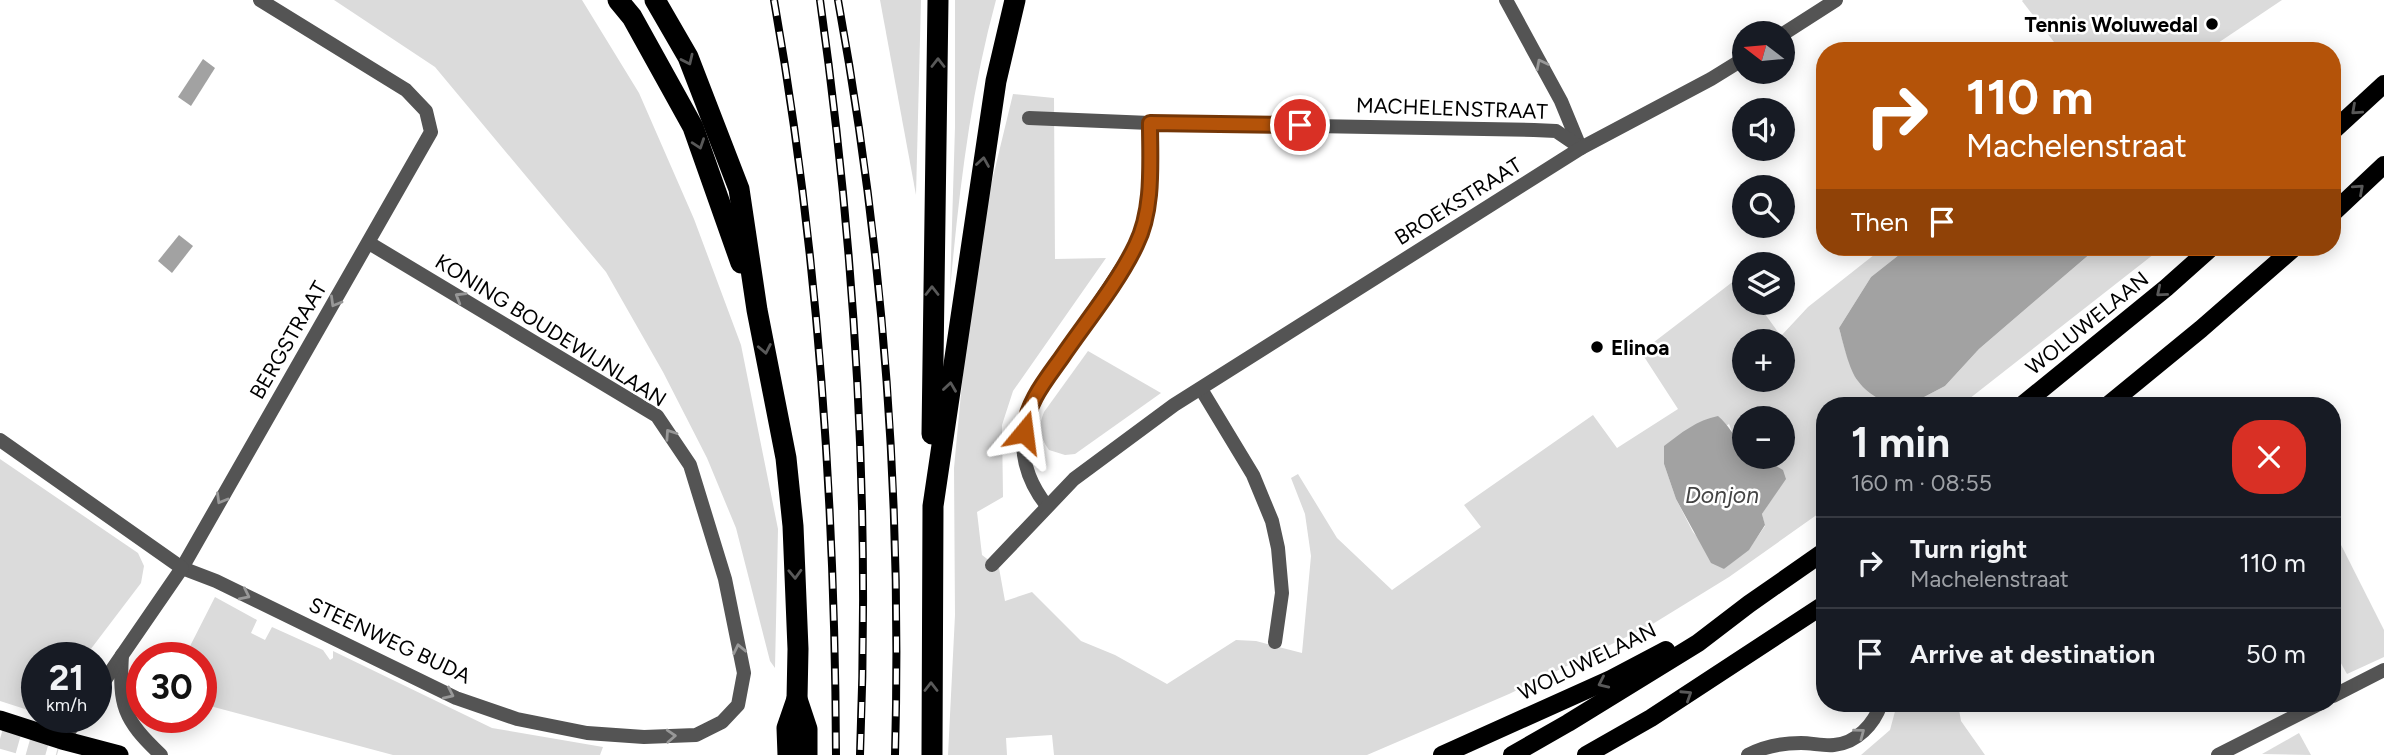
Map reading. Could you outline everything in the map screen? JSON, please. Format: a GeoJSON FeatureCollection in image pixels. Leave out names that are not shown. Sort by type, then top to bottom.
{"type":"FeatureCollection","features":[{"type":"Feature","properties":{"kind":"highway"},"geometry":{"type":"LineString","coordinates":[[618,0],[632,17],[693,127],[757,310]]}},
{"type":"Feature","properties":{"kind":"highway"},"geometry":{"type":"LineString","coordinates":[[655,0],[688,57],[739,189],[757,310],[786,458],[794,540],[797,699],[787,728],[788,755]]}},
{"type":"Feature","properties":{"kind":"highway"},"geometry":{"type":"LineString","coordinates":[[932,755],[933,262],[937,141],[937,0]]}},
{"type":"Feature","properties":{"kind":"highway"},"geometry":{"type":"LineString","coordinates":[[933,506],[996,81],[1015,0]]}},
{"type":"Feature","properties":{"kind":"highway"},"geometry":{"type":"LineString","coordinates":[[797,699],[807,729],[807,755]]}},
{"type":"Feature","properties":{"kind":"highway"},"geometry":{"type":"LineString","coordinates":[[0,720],[57,748],[119,755]]}},
{"type":"Feature","properties":{"kind":"main road"},"geometry":{"type":"LineString","coordinates":[[2341,124],[2384,85]]}},
{"type":"Feature","properties":{"kind":"main road"},"geometry":{"type":"LineString","coordinates":[[2341,205],[2384,165]]}},
{"type":"Feature","properties":{"kind":"main road","name":"WOLUWELAAN"},"geometry":{"type":"LineString","coordinates":[[2032,397],[2202,256]]}},
{"type":"Feature","properties":{"kind":"main road"},"geometry":{"type":"LineString","coordinates":[[2117,397],[2285,256]]}},
{"type":"Feature","properties":{"kind":"main road","name":"WOLUWELAAN"},"geometry":{"type":"LineString","coordinates":[[1512,755],[1698,643],[1816,557]]}},
{"type":"Feature","properties":{"kind":"main road","name":"WOLUWELAAN"},"geometry":{"type":"LineString","coordinates":[[1442,755],[1611,679],[1749,604]]}},
{"type":"Feature","properties":{"kind":"main road"},"geometry":{"type":"LineString","coordinates":[[1586,755],[1651,718],[1816,610]]}},
{"type":"Feature","properties":{"kind":"street","name":"BERGSTRAAT"},"geometry":{"type":"LineString","coordinates":[[182,568],[430,132],[426,111],[407,90],[260,0]]}},
{"type":"Feature","properties":{"kind":"street"},"geometry":{"type":"LineString","coordinates":[[1506,0],[1555,90],[1581,148]]}},
{"type":"Feature","properties":{"kind":"street"},"geometry":{"type":"LineString","coordinates":[[1796,26],[1836,0]]}},
{"type":"Feature","properties":{"kind":"street","name":"BROEKSTRAAT"},"geometry":{"type":"LineString","coordinates":[[992,565],[1074,479],[1146,424],[1581,148],[1732,65]]}},
{"type":"Feature","properties":{"kind":"street","name":"MACHELENSTRAAT"},"geometry":{"type":"LineString","coordinates":[[1029,118],[1556,131],[1581,148]]}},
{"type":"Feature","properties":{"kind":"street"},"geometry":{"type":"LineString","coordinates":[[1047,506],[1034,489],[1026,470],[1023,449],[1026,415],[1040,388],[1137,244],[1145,215],[1150,179],[1150,123]]}},
{"type":"Feature","properties":{"kind":"street","name":"KONING BOUDEWIJNLAAN"},"geometry":{"type":"LineString","coordinates":[[369,243],[657,415],[690,464],[725,579],[744,673],[741,696],[731,713]]}},
{"type":"Feature","properties":{"kind":"street"},"geometry":{"type":"LineString","coordinates":[[1200,389],[1253,475],[1272,521],[1278,548],[1282,593],[1275,642]]}},
{"type":"Feature","properties":{"kind":"street","name":"STEENWEG BUDA"},"geometry":{"type":"LineString","coordinates":[[0,440],[182,568],[216,581],[456,698],[517,719],[587,733],[644,737],[696,735],[722,722],[731,713]]}},
{"type":"Feature","properties":{"kind":"street"},"geometry":{"type":"LineString","coordinates":[[112,669],[182,568]]}},
{"type":"Feature","properties":{"kind":"street"},"geometry":{"type":"LineString","coordinates":[[122,655],[120,689],[125,714],[160,755]]}},
{"type":"Feature","properties":{"kind":"street"},"geometry":{"type":"LineString","coordinates":[[2341,692],[2384,670]]}},
{"type":"Feature","properties":{"kind":"street"},"geometry":{"type":"LineString","coordinates":[[1748,755],[1763,747],[1784,744],[1835,745],[1850,740],[1870,726],[1878,712]]}},
{"type":"Feature","properties":{"kind":"street"},"geometry":{"type":"LineString","coordinates":[[2218,755],[2303,712]]}},
{"type":"Feature","properties":{"kind":"street"},"geometry":{"type":"LineString","coordinates":[[57,748],[68,733]]}},
{"type":"Feature","properties":{"kind":"shaded area"},"geometry":{"type":"Polygon","coordinates":[[[334,0],[582,0],[639,93],[694,219],[741,345],[778,529],[775,668],[770,661],[736,528],[707,458],[663,372],[606,272],[435,67],[334,0]]]}},
{"type":"Feature","properties":{"kind":"shaded area"},"geometry":{"type":"Polygon","coordinates":[[[880,0],[921,0],[916,195],[880,0]]]}},
{"type":"Feature","properties":{"kind":"shaded area"},"geometry":{"type":"Polygon","coordinates":[[[955,0],[996,0],[979,72],[967,144],[950,290],[955,127],[955,0]]]}},
{"type":"Feature","properties":{"kind":"shaded area"},"geometry":{"type":"Polygon","coordinates":[[[2282,0],[2219,42],[2054,42],[2022,1],[2282,0]]]}},
{"type":"Feature","properties":{"kind":"shaded area"},"geometry":{"type":"Polygon","coordinates":[[[1013,94],[1054,98],[1055,259],[1106,258],[1013,391],[1002,425],[1003,497],[977,512],[982,555],[999,568],[1005,601],[1032,592],[1081,641],[1115,655],[1167,684],[1236,640],[1256,641],[1302,653],[1311,556],[1305,514],[1291,478],[1298,474],[1337,538],[1392,590],[1481,527],[1464,505],[1593,415],[1617,448],[1678,409],[1641,352],[1732,282],[1732,315],[1766,315],[1776,329],[1732,329],[1732,392],[1795,392],[1795,329],[1788,329],[1808,307],[1873,256],[1898,256],[1871,277],[1839,328],[1857,378],[1864,387],[1879,397],[1816,397],[1816,515],[1729,577],[1651,625],[1509,694],[1367,755],[1054,755],[1052,735],[1006,738],[1007,755],[948,755],[955,615],[954,468],[968,319],[985,210],[1013,94]],[[1732,406],[1732,432],[1729,424],[1664,464],[1676,499],[1693,532],[1724,569],[1749,549],[1765,526],[1762,514],[1785,479],[1774,469],[1795,469],[1795,406],[1732,406]]]}},
{"type":"Feature","properties":{"kind":"shaded area"},"geometry":{"type":"Polygon","coordinates":[[[2088,256],[2152,256],[1971,397],[1924,397],[1945,386],[1979,349],[2088,256]]]}},
{"type":"Feature","properties":{"kind":"shaded area"},"geometry":{"type":"Polygon","coordinates":[[[1088,351],[1161,393],[1075,454],[1065,455],[1049,450],[1041,436],[1041,422],[1044,412],[1088,351]]]}},
{"type":"Feature","properties":{"kind":"shaded area"},"geometry":{"type":"Polygon","coordinates":[[[0,459],[138,553],[144,566],[141,583],[96,642],[21,642],[21,708],[0,701],[0,459]]]}},
{"type":"Feature","properties":{"kind":"shaded area"},"geometry":{"type":"Polygon","coordinates":[[[2341,545],[2384,630],[2384,657],[2347,674],[2341,663],[2341,545]]]}},
{"type":"Feature","properties":{"kind":"shaded area"},"geometry":{"type":"Polygon","coordinates":[[[215,597],[257,620],[251,633],[265,640],[272,627],[323,650],[330,660],[333,658],[333,651],[492,728],[603,747],[600,755],[393,755],[217,708],[217,642],[192,642],[215,597]]]}},
{"type":"Feature","properties":{"kind":"shaded area"},"geometry":{"type":"Polygon","coordinates":[[[1895,712],[1959,712],[1961,721],[1985,755],[1861,755],[1890,730],[1895,712]]]}},
{"type":"Feature","properties":{"kind":"shaded area"},"geometry":{"type":"Polygon","coordinates":[[[2299,733],[2311,755],[2262,754],[2299,733]]]}},
{"type":"Feature","properties":{"kind":"water"},"geometry":{"type":"Polygon","coordinates":[[[203,59],[215,68],[191,106],[178,97],[203,59]]]}},
{"type":"Feature","properties":{"kind":"water"},"geometry":{"type":"Polygon","coordinates":[[[179,235],[193,246],[172,273],[158,261],[179,235]]]}},
{"type":"Feature","properties":{"kind":"water"},"geometry":{"type":"Polygon","coordinates":[[[1898,256],[2088,256],[1979,349],[1945,386],[1924,397],[1876,397],[1863,386],[1852,370],[1839,328],[1871,277],[1898,256]]]}},
{"type":"Feature","properties":{"kind":"water","name":"Donjon"},"geometry":{"type":"Polygon","coordinates":[[[1718,416],[1732,432],[1732,469],[1781,469],[1786,479],[1762,514],[1765,525],[1749,550],[1724,569],[1711,563],[1676,499],[1664,464],[1664,446],[1696,424],[1718,416]]]}},
{"type":"Feature","properties":{"kind":"tunnel"},"geometry":{"type":"LineString","coordinates":[[0,739],[57,755]]}},
{"type":"Feature","properties":{"kind":"railway"},"geometry":{"type":"LineString","coordinates":[[774,0],[802,187],[821,376],[832,565],[836,755]]}},
{"type":"Feature","properties":{"kind":"railway"},"geometry":{"type":"LineString","coordinates":[[820,0],[842,188],[857,377],[863,566],[860,755]]}},
{"type":"Feature","properties":{"kind":"railway"},"geometry":{"type":"LineString","coordinates":[[838,0],[867,188],[886,376],[896,564],[895,755]]}},
{"type":"Feature","properties":{"kind":"place","name":"Tennis Woluwedal"},"geometry":{"type":"Point","coordinates":[2212,24]}},
{"type":"Feature","properties":{"kind":"place","name":"Elinoa"},"geometry":{"type":"Point","coordinates":[1597,347]}},
{"type":"Feature","properties":{"kind":"route"},"geometry":{"type":"LineString","coordinates":[[1024,432],[1030,404],[1137,244],[1145,215],[1150,179],[1150,123],[1300,125]]}}]}
